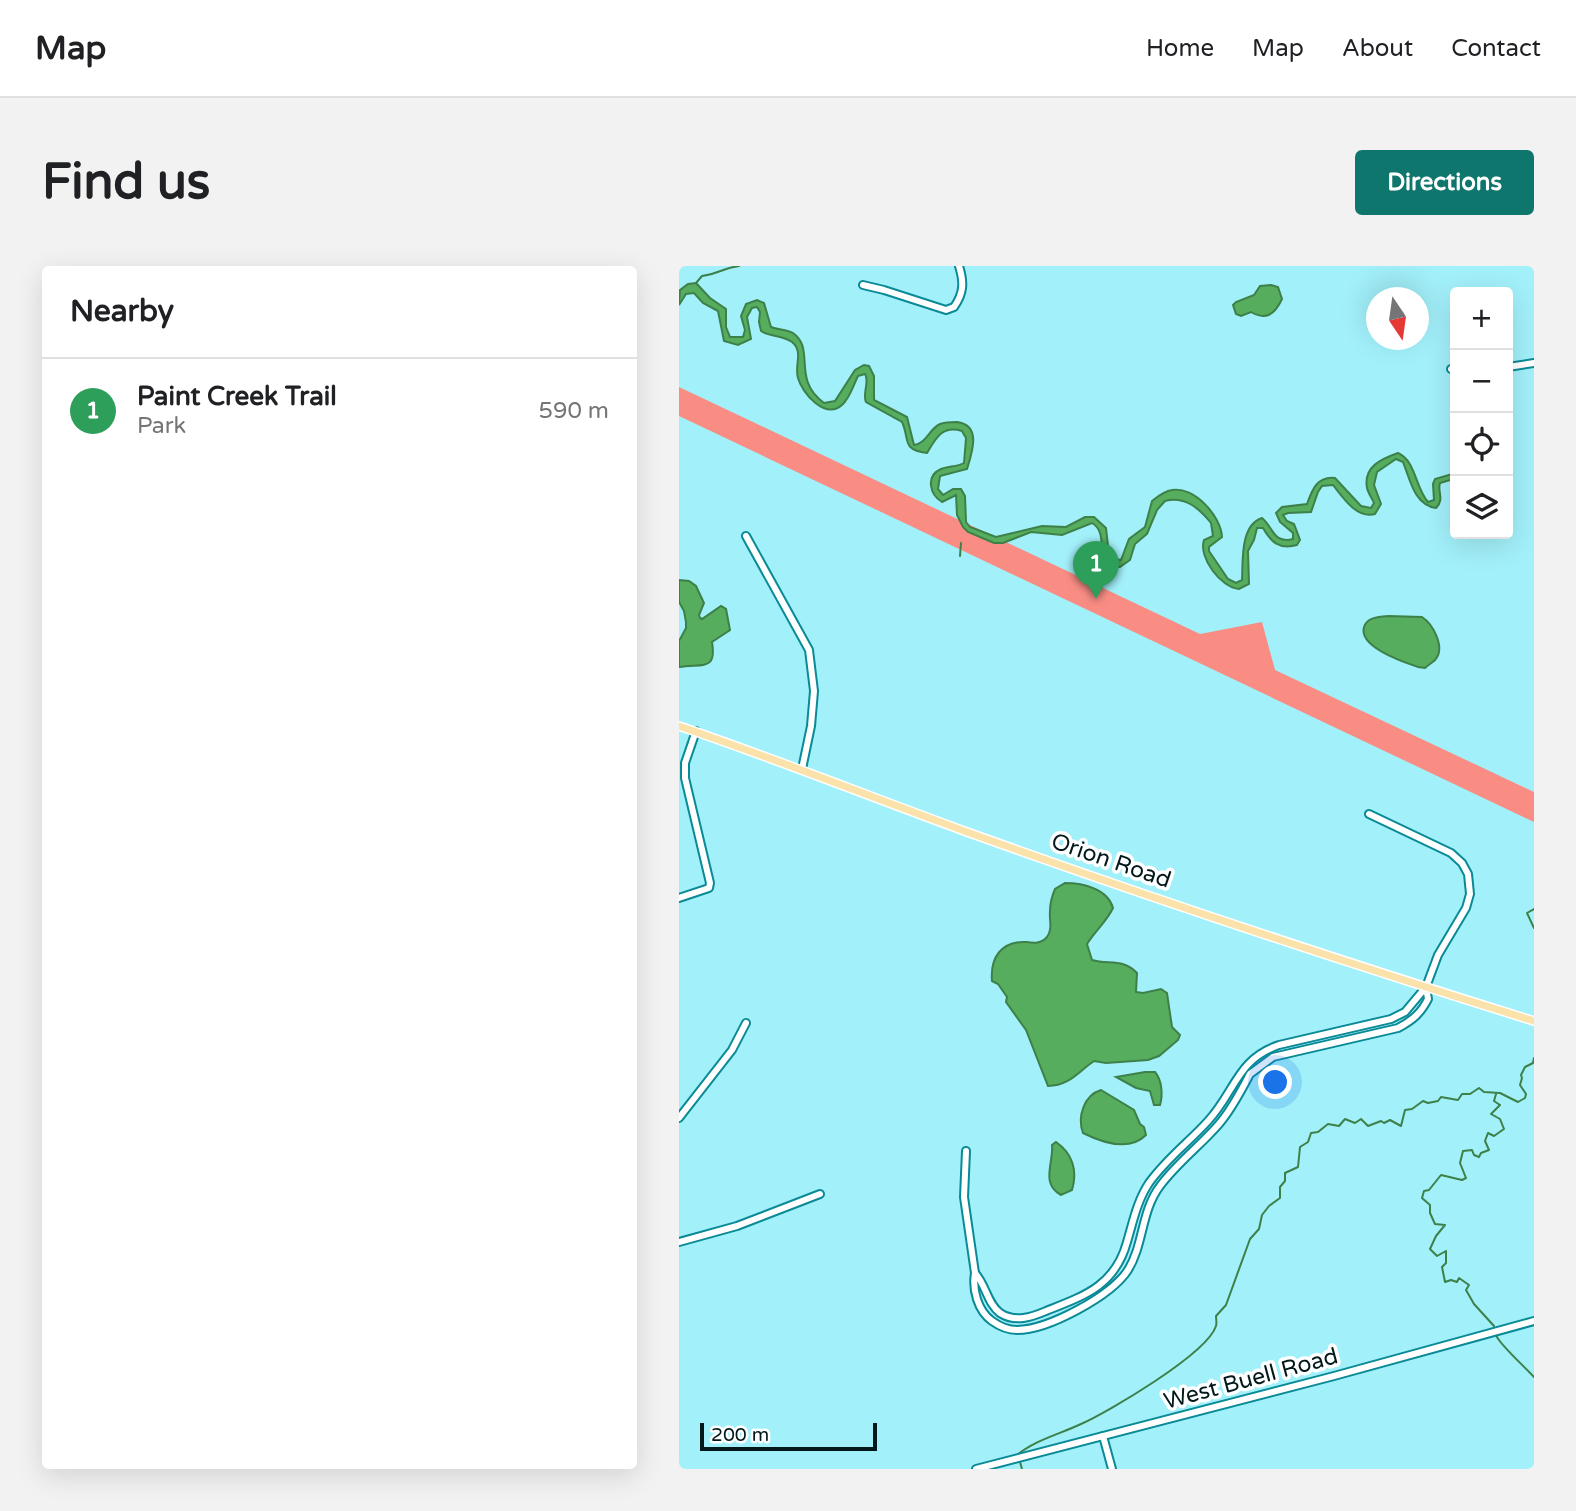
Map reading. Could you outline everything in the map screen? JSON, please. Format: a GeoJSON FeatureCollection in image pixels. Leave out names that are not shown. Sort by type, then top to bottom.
{"type":"FeatureCollection","features":[{"type":"Feature","properties":{"kind":"main road","name":"Orion Road"},"geometry":{"type":"LineString","coordinates":[[679,726],[987,839],[1534,1021]]}},
{"type":"Feature","properties":{"kind":"street"},"geometry":{"type":"LineString","coordinates":[[863,285],[946,310],[954,307],[963,292],[959,266]]}},
{"type":"Feature","properties":{"kind":"street"},"geometry":{"type":"LineString","coordinates":[[1513,366],[1534,363]]}},
{"type":"Feature","properties":{"kind":"street"},"geometry":{"type":"LineString","coordinates":[[746,536],[809,650],[814,691],[811,726],[802,769]]}},
{"type":"Feature","properties":{"kind":"street"},"geometry":{"type":"LineString","coordinates":[[679,898],[704,892],[710,883],[685,778],[685,763],[696,732]]}},
{"type":"Feature","properties":{"kind":"street"},"geometry":{"type":"LineString","coordinates":[[975,1273],[982,1280],[997,1311],[1012,1318],[1023,1319],[1074,1300],[1102,1284],[1117,1268],[1122,1258],[1140,1198],[1161,1168],[1220,1106],[1237,1075],[1249,1062],[1276,1046],[1391,1019],[1408,1010],[1426,987],[1438,955],[1466,908],[1470,894],[1468,874],[1462,863],[1451,853],[1369,814]]}},
{"type":"Feature","properties":{"kind":"street"},"geometry":{"type":"LineString","coordinates":[[966,1151],[964,1198],[975,1273],[973,1283],[981,1309],[987,1317],[1002,1326],[1029,1329],[1079,1309],[1109,1291],[1126,1272],[1132,1262],[1151,1201],[1170,1173],[1230,1111],[1251,1074],[1278,1056],[1398,1028],[1416,1017],[1429,999],[1426,987]]}},
{"type":"Feature","properties":{"kind":"street"},"geometry":{"type":"LineString","coordinates":[[1408,1010],[1416,1017]]}},
{"type":"Feature","properties":{"kind":"street"},"geometry":{"type":"LineString","coordinates":[[679,1118],[726,1058],[746,1023]]}},
{"type":"Feature","properties":{"kind":"street"},"geometry":{"type":"LineString","coordinates":[[1375,1023],[1377,1033]]}},
{"type":"Feature","properties":{"kind":"street"},"geometry":{"type":"LineString","coordinates":[[1276,1046],[1278,1056]]}},
{"type":"Feature","properties":{"kind":"street"},"geometry":{"type":"LineString","coordinates":[[1197,1133],[1204,1140]]}},
{"type":"Feature","properties":{"kind":"street"},"geometry":{"type":"LineString","coordinates":[[679,1242],[737,1226],[820,1194]]}},
{"type":"Feature","properties":{"kind":"street"},"geometry":{"type":"LineString","coordinates":[[1140,1198],[1151,1201]]}},
{"type":"Feature","properties":{"kind":"street"},"geometry":{"type":"LineString","coordinates":[[1074,1300],[1079,1309]]}},
{"type":"Feature","properties":{"kind":"street","name":"West Buell Road"},"geometry":{"type":"LineString","coordinates":[[977,1469],[1534,1321]]}},
{"type":"Feature","properties":{"kind":"street"},"geometry":{"type":"LineString","coordinates":[[1103,1436],[1112,1469]]}},
{"type":"Feature","properties":{"kind":"shaded area"},"geometry":{"type":"Polygon","coordinates":[[[696,283],[710,298],[726,309],[726,327],[730,337],[743,337],[745,330],[741,316],[746,304],[757,300],[764,303],[771,327],[791,332],[800,340],[808,384],[824,403],[835,401],[855,370],[864,365],[869,366],[874,376],[874,400],[907,417],[914,445],[922,442],[942,423],[957,422],[970,428],[973,441],[967,469],[940,476],[938,489],[943,495],[953,489],[961,489],[965,496],[966,522],[970,527],[996,537],[1042,526],[1066,527],[1085,517],[1094,517],[1106,528],[1109,554],[1121,560],[1129,539],[1145,527],[1152,501],[1166,492],[1180,490],[1205,504],[1217,520],[1222,537],[1209,547],[1209,551],[1228,579],[1236,583],[1242,580],[1246,536],[1255,522],[1262,518],[1278,537],[1293,539],[1293,533],[1280,522],[1276,513],[1282,507],[1307,504],[1313,489],[1324,479],[1335,478],[1361,506],[1371,508],[1374,503],[1367,488],[1368,475],[1380,461],[1398,453],[1412,468],[1428,502],[1434,500],[1435,479],[1450,475],[1450,480],[1440,483],[1439,505],[1436,508],[1429,506],[1418,497],[1403,462],[1396,459],[1377,472],[1374,485],[1381,504],[1375,514],[1368,515],[1351,506],[1333,485],[1322,486],[1311,512],[1283,515],[1287,521],[1294,524],[1300,540],[1297,545],[1280,546],[1263,528],[1257,528],[1248,551],[1249,584],[1239,589],[1218,578],[1204,555],[1204,540],[1213,536],[1211,523],[1196,508],[1179,500],[1165,501],[1157,510],[1147,534],[1135,544],[1130,560],[1120,567],[1105,560],[1098,528],[1092,523],[1062,535],[1031,532],[1003,543],[994,543],[968,532],[963,527],[957,515],[956,495],[942,502],[932,490],[931,481],[936,472],[964,463],[966,438],[962,431],[949,430],[940,434],[927,453],[913,449],[908,443],[902,422],[866,402],[865,374],[858,376],[842,405],[835,409],[822,407],[809,397],[800,384],[796,346],[781,337],[761,331],[760,312],[757,307],[752,308],[747,317],[751,339],[738,345],[724,341],[718,311],[703,303],[694,293],[686,294],[679,305],[680,290],[688,284],[696,283]]]}},
{"type":"Feature","properties":{"kind":"shaded area"},"geometry":{"type":"Polygon","coordinates":[[[1260,286],[1278,287],[1282,299],[1273,312],[1266,316],[1251,312],[1241,316],[1236,314],[1233,305],[1236,302],[1254,295],[1260,286]]]}},
{"type":"Feature","properties":{"kind":"shaded area"},"geometry":{"type":"Polygon","coordinates":[[[679,387],[1200,634],[1262,622],[1275,670],[1534,792],[1534,822],[679,416],[679,387]]]}},
{"type":"Feature","properties":{"kind":"shaded area"},"geometry":{"type":"Polygon","coordinates":[[[679,580],[689,581],[696,586],[704,603],[700,618],[721,606],[726,609],[730,630],[712,642],[712,658],[706,664],[679,667],[679,641],[686,622],[679,602],[679,580]]]}},
{"type":"Feature","properties":{"kind":"shaded area"},"geometry":{"type":"Polygon","coordinates":[[[1388,616],[1422,617],[1426,620],[1439,643],[1435,660],[1425,668],[1418,667],[1383,653],[1368,641],[1364,627],[1368,621],[1388,616]]]}},
{"type":"Feature","properties":{"kind":"shaded area"},"geometry":{"type":"Polygon","coordinates":[[[1065,883],[1094,888],[1110,901],[1113,908],[1087,944],[1092,960],[1132,968],[1137,973],[1136,992],[1161,989],[1167,993],[1172,1027],[1180,1035],[1178,1040],[1159,1056],[1148,1060],[1106,1063],[1094,1061],[1068,1081],[1048,1086],[1026,1030],[1006,1002],[1007,997],[998,984],[992,981],[992,973],[995,958],[1010,944],[1035,943],[1047,937],[1053,894],[1055,889],[1065,883]]]}},
{"type":"Feature","properties":{"kind":"shaded area"},"geometry":{"type":"Polygon","coordinates":[[[1155,1072],[1159,1079],[1162,1092],[1160,1105],[1154,1105],[1150,1091],[1136,1088],[1116,1077],[1155,1072]]]}},
{"type":"Feature","properties":{"kind":"shaded area"},"geometry":{"type":"Polygon","coordinates":[[[1101,1090],[1134,1110],[1146,1135],[1132,1143],[1115,1144],[1083,1133],[1083,1107],[1090,1097],[1101,1090]]]}},
{"type":"Feature","properties":{"kind":"shaded area"},"geometry":{"type":"Polygon","coordinates":[[[1056,1142],[1070,1157],[1074,1169],[1072,1190],[1061,1195],[1049,1179],[1052,1145],[1056,1142]]]}},
{"type":"Feature","properties":{"kind":"waterway"},"geometry":{"type":"LineString","coordinates":[[696,283],[702,276],[739,266]]}},
{"type":"Feature","properties":{"kind":"waterway"},"geometry":{"type":"LineString","coordinates":[[960,556],[961,543]]}},
{"type":"Feature","properties":{"kind":"waterway"},"geometry":{"type":"LineString","coordinates":[[1534,909],[1527,913],[1534,928]]}},
{"type":"Feature","properties":{"kind":"waterway"},"geometry":{"type":"LineString","coordinates":[[1017,1455],[1133,1395],[1176,1366],[1209,1338],[1216,1326],[1216,1316],[1226,1305],[1250,1239],[1259,1229],[1262,1215],[1280,1198],[1280,1187],[1285,1181],[1285,1173],[1298,1167],[1300,1147],[1308,1142],[1311,1133],[1318,1132],[1328,1124],[1339,1126],[1345,1119],[1355,1123],[1361,1119],[1368,1126],[1390,1120],[1401,1126],[1405,1110],[1412,1109],[1423,1101],[1438,1101],[1441,1097],[1458,1100],[1462,1094],[1470,1094],[1479,1088],[1484,1092],[1500,1093],[1518,1102],[1525,1098],[1526,1094],[1520,1085],[1521,1075],[1525,1067],[1533,1063],[1534,1058]]}},
{"type":"Feature","properties":{"kind":"waterway"},"geometry":{"type":"LineString","coordinates":[[1494,1326],[1474,1304],[1466,1290],[1469,1285],[1459,1278],[1457,1282],[1445,1282],[1442,1267],[1446,1263],[1446,1251],[1437,1256],[1430,1249],[1445,1225],[1435,1224],[1430,1205],[1422,1198],[1424,1191],[1429,1190],[1441,1175],[1462,1180],[1466,1178],[1460,1163],[1463,1151],[1472,1150],[1474,1155],[1479,1157],[1481,1153],[1489,1150],[1485,1141],[1488,1133],[1494,1136],[1504,1129],[1500,1119],[1491,1114],[1500,1105],[1494,1101],[1496,1094]]}},
{"type":"Feature","properties":{"kind":"waterway"},"geometry":{"type":"LineString","coordinates":[[1496,1335],[1534,1377]]}},
{"type":"Feature","properties":{"kind":"waterway"},"geometry":{"type":"LineString","coordinates":[[1020,1462],[1022,1469]]}},
{"type":"Feature","properties":{"kind":"place","name":"Paint Creek Trail"},"geometry":{"type":"Point","coordinates":[1096,599]}}]}
